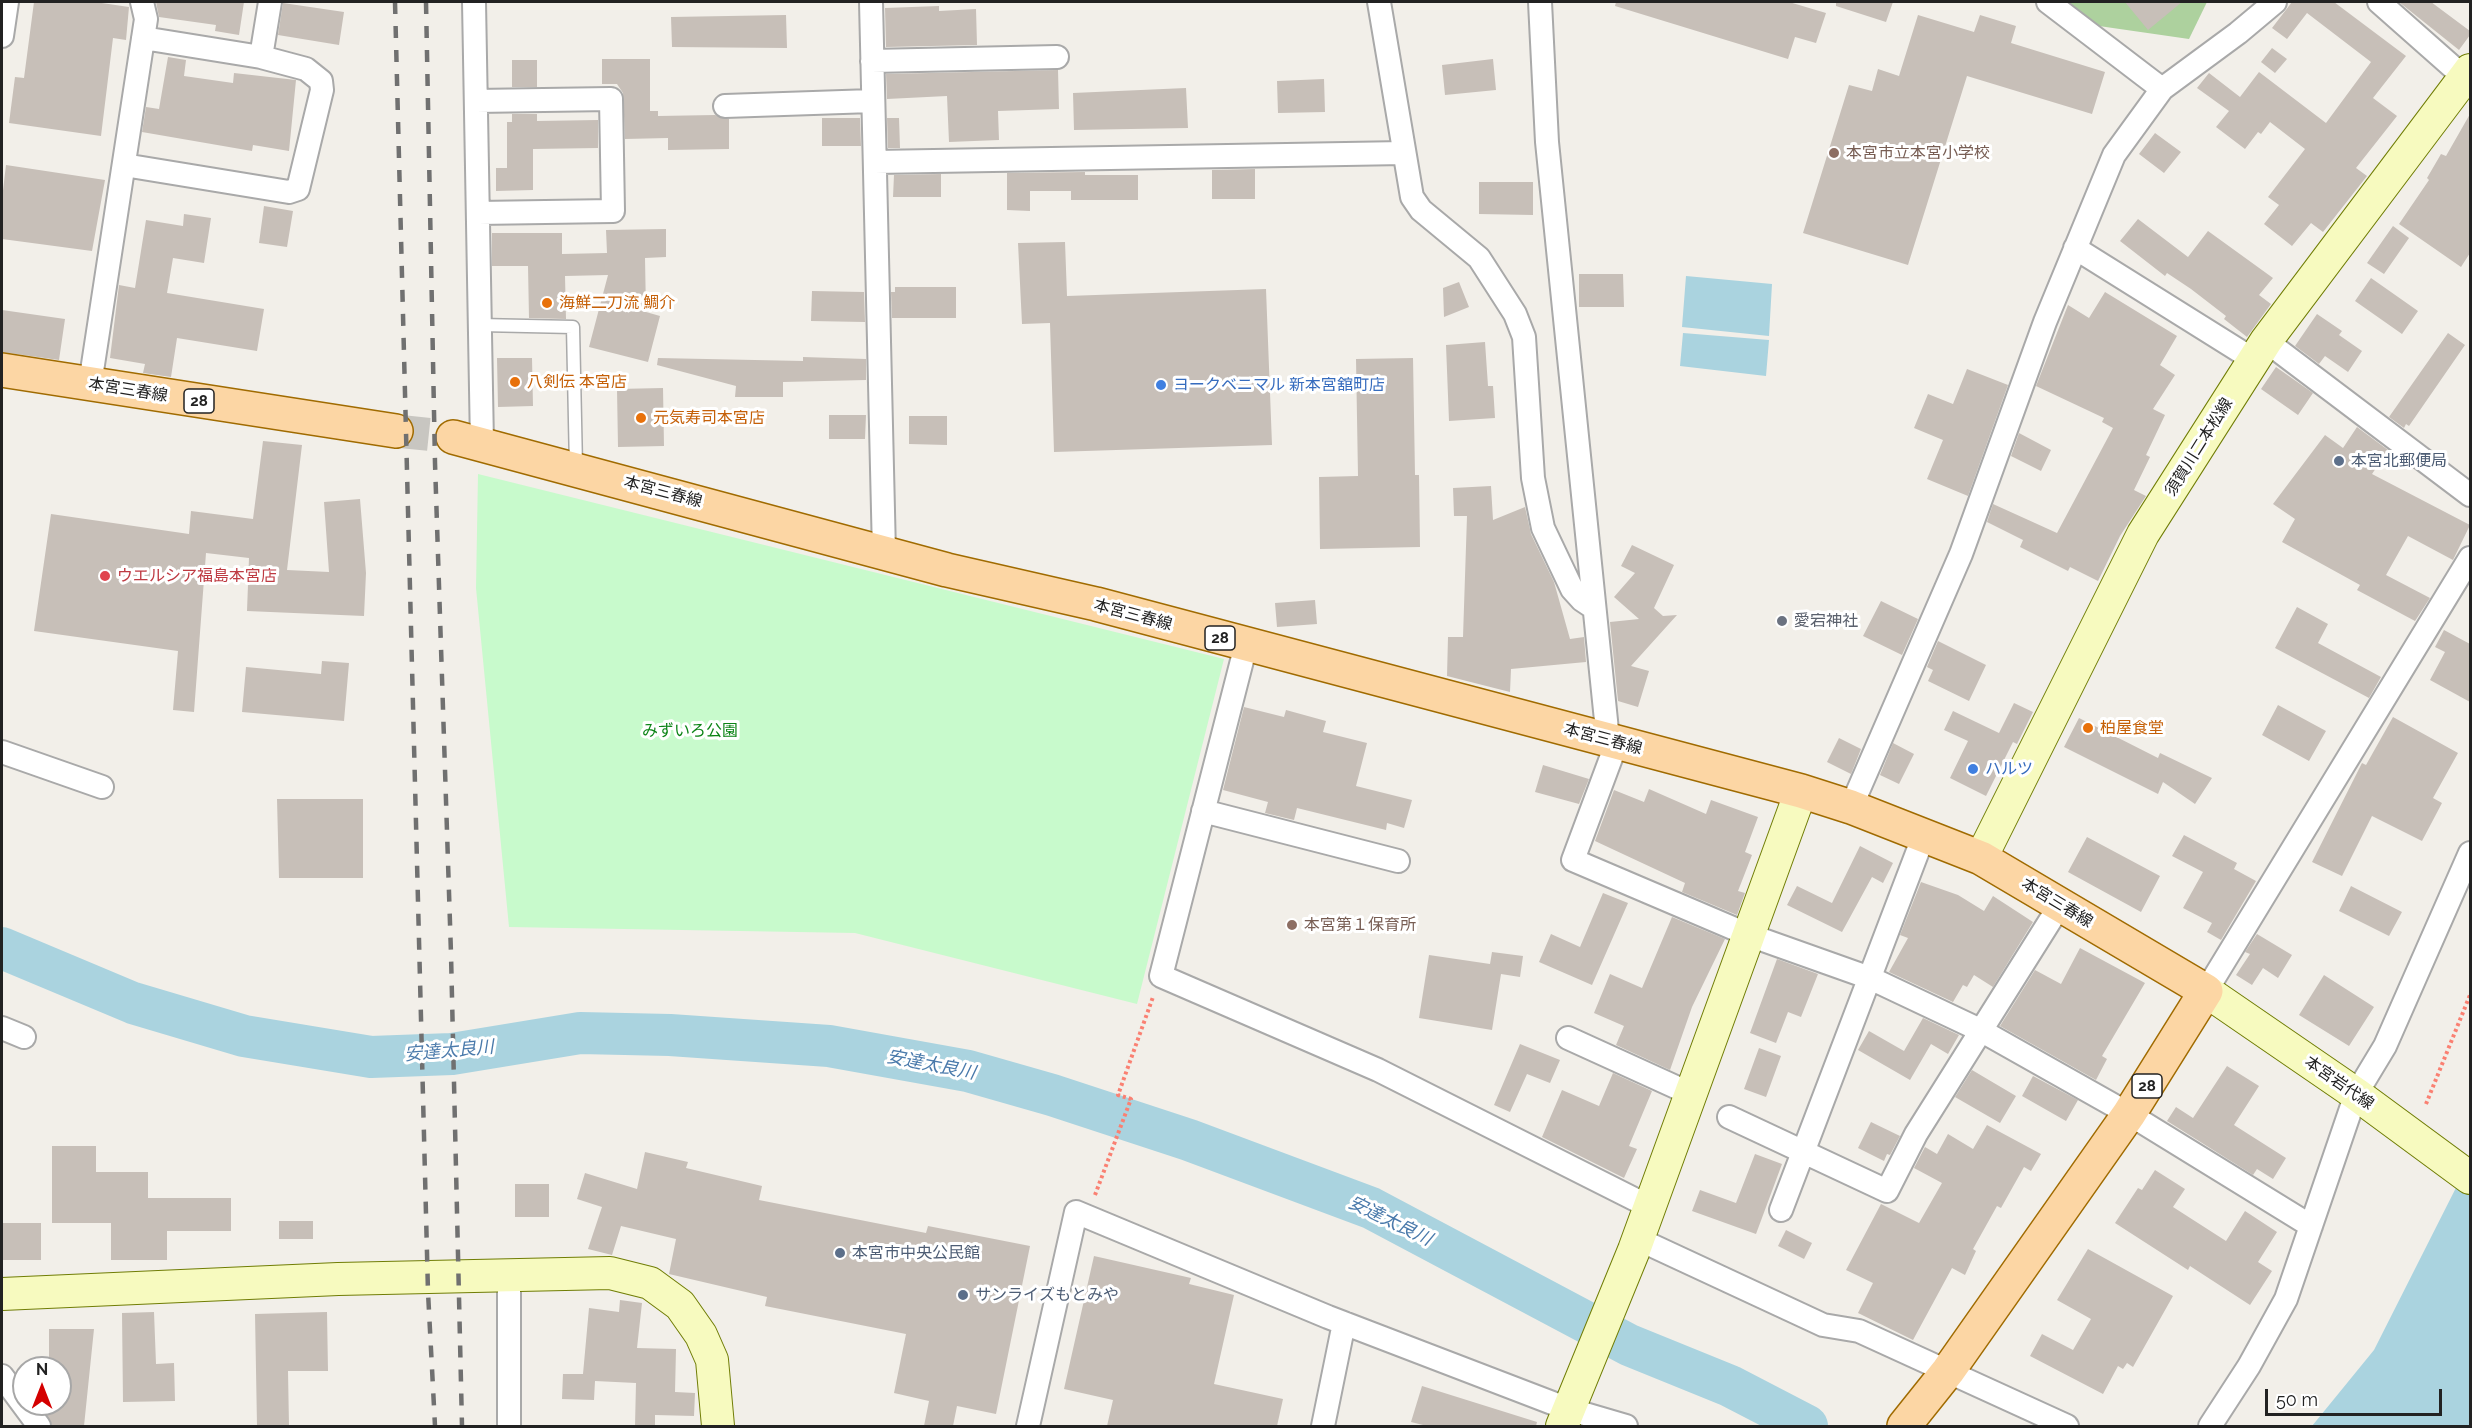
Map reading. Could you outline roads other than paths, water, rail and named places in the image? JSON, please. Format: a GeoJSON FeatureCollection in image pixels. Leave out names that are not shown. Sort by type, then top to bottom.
{"type":"FeatureCollection","features":[{"type":"Feature","properties":{"kind":"main road","name":"本宮三春線"},"geometry":{"type":"LineString","coordinates":[[2,370],[396,431]]}},
{"type":"Feature","properties":{"kind":"main road","name":"本宮三春線"},"geometry":{"type":"LineString","coordinates":[[468,441],[884,553],[1096,604],[1802,791],[1851,807],[1981,858],[2206,991]]}},
{"type":"Feature","properties":{"kind":"main road","name":"28"},"geometry":{"type":"LineString","coordinates":[[1904,1426],[1940,1381],[2129,1114],[2206,991]]}},
{"type":"Feature","properties":{"kind":"street"},"geometry":{"type":"LineString","coordinates":[[2,36],[7,2]]}},
{"type":"Feature","properties":{"kind":"street"},"geometry":{"type":"LineString","coordinates":[[90,384],[146,19],[142,2]]}},
{"type":"Feature","properties":{"kind":"street"},"geometry":{"type":"LineString","coordinates":[[261,57],[270,2]]}},
{"type":"Feature","properties":{"kind":"street"},"geometry":{"type":"LineString","coordinates":[[871,2],[884,553]]}},
{"type":"Feature","properties":{"kind":"street"},"geometry":{"type":"LineString","coordinates":[[1379,2],[1413,196],[1421,210],[1479,258],[1515,314],[1524,337],[1533,478],[1543,528],[1572,589],[1594,608]]}},
{"type":"Feature","properties":{"kind":"street"},"geometry":{"type":"LineString","coordinates":[[1540,2],[1538,8],[1547,142],[1594,608],[1613,741],[1573,860],[1749,935],[1870,978],[1980,1030],[2129,1114],[2311,1226]]}},
{"type":"Feature","properties":{"kind":"street"},"geometry":{"type":"LineString","coordinates":[[2048,2],[2162,88]]}},
{"type":"Feature","properties":{"kind":"street"},"geometry":{"type":"LineString","coordinates":[[1851,807],[1961,554],[2045,322],[2114,155],[2162,88],[2238,33],[2275,2]]}},
{"type":"Feature","properties":{"kind":"street"},"geometry":{"type":"LineString","coordinates":[[2379,2],[2468,74]]}},
{"type":"Feature","properties":{"kind":"street"},"geometry":{"type":"LineString","coordinates":[[468,441],[480,326],[475,5]]}},
{"type":"Feature","properties":{"kind":"street"},"geometry":{"type":"LineString","coordinates":[[124,165],[289,192],[298,189],[322,90],[321,81],[306,69],[261,57],[143,38]]}},
{"type":"Feature","properties":{"kind":"street"},"geometry":{"type":"LineString","coordinates":[[872,61],[1057,57]]}},
{"type":"Feature","properties":{"kind":"street","name":"須賀川二本松線"},"geometry":{"type":"LineString","coordinates":[[1981,858],[2143,534],[2260,350],[2468,74]]}},
{"type":"Feature","properties":{"kind":"street"},"geometry":{"type":"LineString","coordinates":[[476,101],[611,99],[613,212],[478,213]]}},
{"type":"Feature","properties":{"kind":"street"},"geometry":{"type":"LineString","coordinates":[[725,106],[872,101]]}},
{"type":"Feature","properties":{"kind":"street"},"geometry":{"type":"LineString","coordinates":[[874,162],[1404,153]]}},
{"type":"Feature","properties":{"kind":"street"},"geometry":{"type":"LineString","coordinates":[[2075,248],[2260,350],[2470,495]]}},
{"type":"Feature","properties":{"kind":"street"},"geometry":{"type":"LineString","coordinates":[[2206,991],[2470,558]]}},
{"type":"Feature","properties":{"kind":"street"},"geometry":{"type":"LineString","coordinates":[[1246,645],[1161,976],[1378,1070],[1650,1207]]}},
{"type":"Feature","properties":{"kind":"street"},"geometry":{"type":"LineString","coordinates":[[2,752],[102,787]]}},
{"type":"Feature","properties":{"kind":"street"},"geometry":{"type":"LineString","coordinates":[[1565,1418],[1650,1207],[1802,791]]}},
{"type":"Feature","properties":{"kind":"street"},"geometry":{"type":"LineString","coordinates":[[1203,811],[1398,861]]}},
{"type":"Feature","properties":{"kind":"street"},"geometry":{"type":"LineString","coordinates":[[1781,1210],[1924,835]]}},
{"type":"Feature","properties":{"kind":"street"},"geometry":{"type":"LineString","coordinates":[[2210,1426],[2249,1366],[2286,1299],[2311,1226],[2363,1099],[2470,853]]}},
{"type":"Feature","properties":{"kind":"street"},"geometry":{"type":"LineString","coordinates":[[1729,1117],[1887,1191],[1916,1134],[2060,905]]}},
{"type":"Feature","properties":{"kind":"street","name":"本宮岩代線"},"geometry":{"type":"LineString","coordinates":[[2206,991],[2363,1099],[2470,1178]]}},
{"type":"Feature","properties":{"kind":"street"},"geometry":{"type":"LineString","coordinates":[[2,1028],[24,1037]]}},
{"type":"Feature","properties":{"kind":"street"},"geometry":{"type":"LineString","coordinates":[[1568,1038],[1691,1094]]}},
{"type":"Feature","properties":{"kind":"street"},"geometry":{"type":"LineString","coordinates":[[1028,1426],[1076,1212],[1565,1418],[1626,1426]]}},
{"type":"Feature","properties":{"kind":"street"},"geometry":{"type":"LineString","coordinates":[[1636,1244],[1823,1324],[1859,1331],[1940,1381],[2067,1426]]}},
{"type":"Feature","properties":{"kind":"street"},"geometry":{"type":"LineString","coordinates":[[2,1294],[338,1279],[610,1274],[650,1283],[680,1305],[701,1335],[712,1360],[718,1426]]}},
{"type":"Feature","properties":{"kind":"street"},"geometry":{"type":"LineString","coordinates":[[509,1276],[509,1426]]}},
{"type":"Feature","properties":{"kind":"street"},"geometry":{"type":"LineString","coordinates":[[1323,1426],[1344,1323]]}},
{"type":"Feature","properties":{"kind":"street"},"geometry":{"type":"LineString","coordinates":[[2,1376],[39,1426]]}},
{"type":"Feature","properties":{"kind":"lane"},"geometry":{"type":"LineString","coordinates":[[480,326],[573,327],[576,469]]}},
{"type":"Feature","properties":{"kind":"water"},"geometry":{"type":"Polygon","coordinates":[[[1686,276],[1772,284],[1769,336],[1682,327],[1686,276]]]}},
{"type":"Feature","properties":{"kind":"water"},"geometry":{"type":"Polygon","coordinates":[[[1683,333],[1769,340],[1766,376],[1680,366],[1683,333]]]}},
{"type":"Feature","properties":{"kind":"water"},"geometry":{"type":"Polygon","coordinates":[[[2470,1160],[2470,1426],[2312,1426],[2374,1350],[2470,1160]]]}},
{"type":"Feature","properties":{"kind":"waterway","name":"安達太良川"},"geometry":{"type":"LineString","coordinates":[[2,948],[133,1003],[244,1036],[371,1057],[452,1054],[580,1033],[670,1035],[829,1046],[968,1071],[1052,1095],[1189,1140],[1371,1208],[1629,1345],[1730,1386],[1807,1426]]}},
{"type":"Feature","properties":{"kind":"tunnel"},"geometry":{"type":"LineString","coordinates":[[396,431],[453,437]]}},
{"type":"Feature","properties":{"kind":"railway"},"geometry":{"type":"LineString","coordinates":[[395,2],[428,1292],[435,1426]]}},
{"type":"Feature","properties":{"kind":"railway"},"geometry":{"type":"LineString","coordinates":[[426,2],[435,463],[451,954],[462,1426]]}},
{"type":"Feature","properties":{"kind":"place","name":"本宮市立本宮小学校"},"geometry":{"type":"Point","coordinates":[1834,153]}},
{"type":"Feature","properties":{"kind":"place","name":"海鮮二刀流 鯛介"},"geometry":{"type":"Point","coordinates":[547,303]}},
{"type":"Feature","properties":{"kind":"place","name":"八剣伝 本宮店"},"geometry":{"type":"Point","coordinates":[515,382]}},
{"type":"Feature","properties":{"kind":"place","name":"ヨークベニマル 新本宮舘町店"},"geometry":{"type":"Point","coordinates":[1161,385]}},
{"type":"Feature","properties":{"kind":"place","name":"元気寿司本宮店"},"geometry":{"type":"Point","coordinates":[641,418]}},
{"type":"Feature","properties":{"kind":"place","name":"本宮北郵便局"},"geometry":{"type":"Point","coordinates":[2339,461]}},
{"type":"Feature","properties":{"kind":"place","name":"ウエルシア福島本宮店"},"geometry":{"type":"Point","coordinates":[105,576]}},
{"type":"Feature","properties":{"kind":"place","name":"愛宕神社"},"geometry":{"type":"Point","coordinates":[1782,621]}},
{"type":"Feature","properties":{"kind":"place","name":"柏屋食堂"},"geometry":{"type":"Point","coordinates":[2088,728]}},
{"type":"Feature","properties":{"kind":"place","name":"ハルツ"},"geometry":{"type":"Point","coordinates":[1973,769]}},
{"type":"Feature","properties":{"kind":"place","name":"本宮第１保育所"},"geometry":{"type":"Point","coordinates":[1292,925]}},
{"type":"Feature","properties":{"kind":"place","name":"本宮市中央公民館"},"geometry":{"type":"Point","coordinates":[840,1253]}},
{"type":"Feature","properties":{"kind":"place","name":"サンライズもとみや"},"geometry":{"type":"Point","coordinates":[963,1295]}},
{"type":"Feature","properties":{"kind":"park label","name":"みずいろ公園"},"geometry":{"type":"Point","coordinates":[690,731]}}]}
